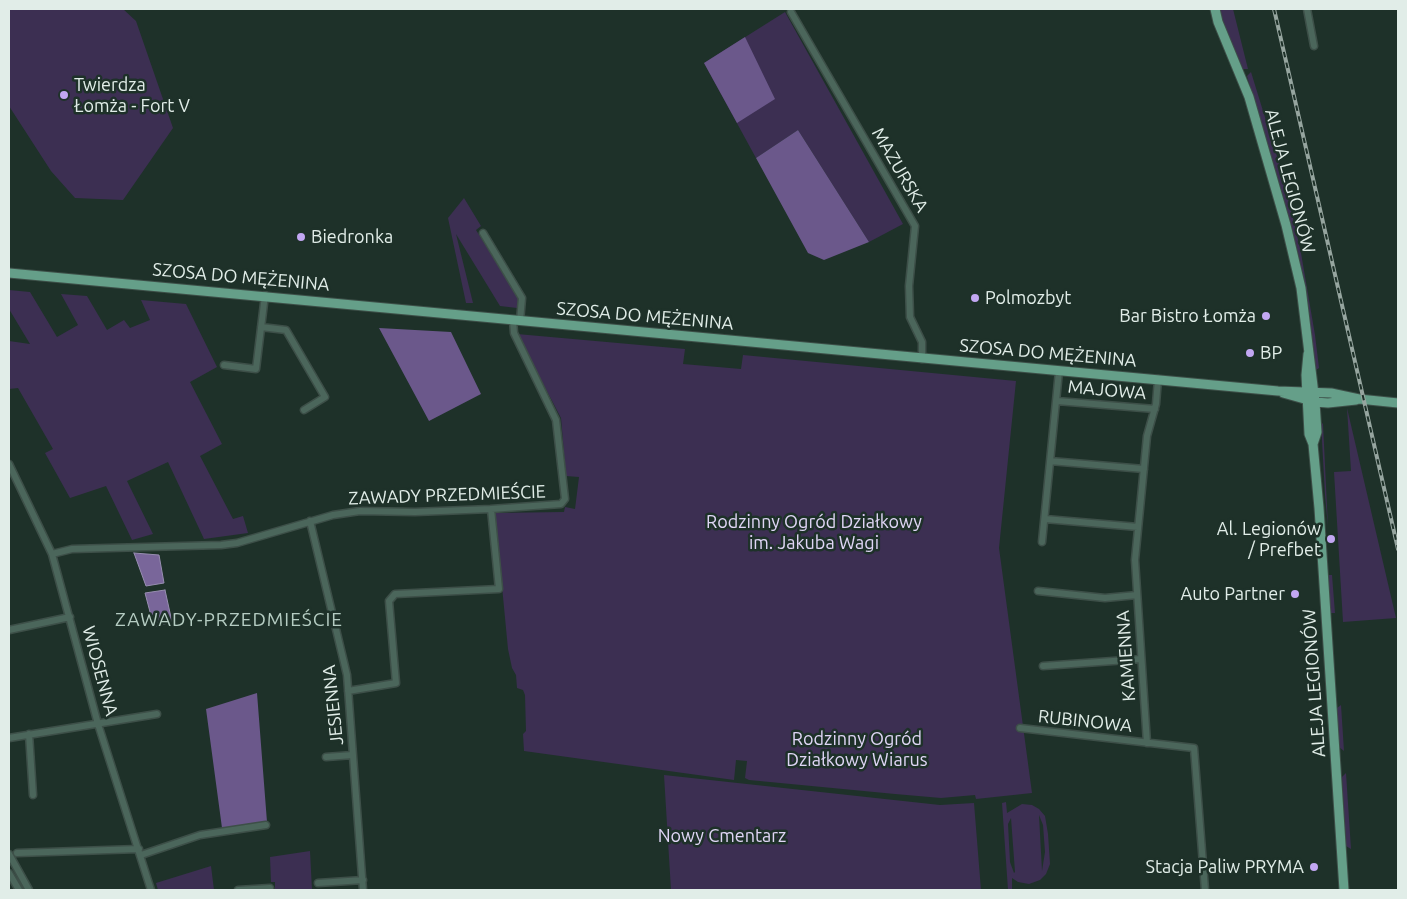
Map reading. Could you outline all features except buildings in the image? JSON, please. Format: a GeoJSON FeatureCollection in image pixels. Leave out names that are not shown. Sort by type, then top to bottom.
{"type":"FeatureCollection","features":[{"type":"Feature","properties":{"kind":"main road","name":"ALEJA LEGIONÓW"},"geometry":{"type":"LineString","coordinates":[[1208,9],[1218,22]]}},
{"type":"Feature","properties":{"kind":"main road","name":"ALEJA LEGIONÓW"},"geometry":{"type":"LineString","coordinates":[[1215,9],[1218,22],[1249,97],[1286,225],[1301,288],[1311,397],[1308,434],[1313,444],[1344,890]]}},
{"type":"Feature","properties":{"kind":"main road","name":"SZOSA DO MĘŻENINA"},"geometry":{"type":"LineString","coordinates":[[9,273],[265,295],[922,359],[1158,379],[1278,391],[1334,403],[1359,399],[1398,403]]}},
{"type":"Feature","properties":{"kind":"street"},"geometry":{"type":"LineString","coordinates":[[1308,9],[1314,46]]}},
{"type":"Feature","properties":{"kind":"street","name":"MAZURSKA"},"geometry":{"type":"LineString","coordinates":[[791,12],[915,226],[909,286],[910,322],[922,342],[922,359]]}},
{"type":"Feature","properties":{"kind":"street"},"geometry":{"type":"LineString","coordinates":[[484,233],[522,298],[517,321]]}},
{"type":"Feature","properties":{"kind":"street"},"geometry":{"type":"LineString","coordinates":[[224,365],[256,369],[265,295]]}},
{"type":"Feature","properties":{"kind":"street","name":"ZAWADY PRZEDMIEŚCIE"},"geometry":{"type":"LineString","coordinates":[[52,554],[72,549],[238,543],[310,521],[360,511],[491,510],[562,504],[565,498],[556,420],[514,333],[517,321]]}},
{"type":"Feature","properties":{"kind":"street"},"geometry":{"type":"LineString","coordinates":[[262,327],[286,330],[325,397],[304,410]]}},
{"type":"Feature","properties":{"kind":"street","name":"MAJOWA"},"geometry":{"type":"LineString","coordinates":[[1042,542],[1059,371]]}},
{"type":"Feature","properties":{"kind":"street","name":"KAMIENNA"},"geometry":{"type":"LineString","coordinates":[[1147,742],[1135,560],[1147,436],[1155,409],[1158,379]]}},
{"type":"Feature","properties":{"kind":"street","name":"MAJOWA"},"geometry":{"type":"LineString","coordinates":[[1057,401],[1155,409]]}},
{"type":"Feature","properties":{"kind":"street"},"geometry":{"type":"LineString","coordinates":[[1050,461],[1144,469]]}},
{"type":"Feature","properties":{"kind":"street","name":"WIOSENNA"},"geometry":{"type":"LineString","coordinates":[[9,464],[52,554],[98,724],[151,890]]}},
{"type":"Feature","properties":{"kind":"street"},"geometry":{"type":"LineString","coordinates":[[348,691],[396,683],[389,601],[395,594],[499,590],[491,510]]}},
{"type":"Feature","properties":{"kind":"street"},"geometry":{"type":"LineString","coordinates":[[1045,519],[1138,528]]}},
{"type":"Feature","properties":{"kind":"street","name":"JESIENNA"},"geometry":{"type":"LineString","coordinates":[[310,521],[344,658],[363,890]]}},
{"type":"Feature","properties":{"kind":"street"},"geometry":{"type":"LineString","coordinates":[[1038,591],[1105,598],[1137,595]]}},
{"type":"Feature","properties":{"kind":"street"},"geometry":{"type":"LineString","coordinates":[[9,630],[70,617]]}},
{"type":"Feature","properties":{"kind":"street"},"geometry":{"type":"LineString","coordinates":[[1043,666],[1141,659]]}},
{"type":"Feature","properties":{"kind":"street"},"geometry":{"type":"LineString","coordinates":[[9,738],[157,714]]}},
{"type":"Feature","properties":{"kind":"street","name":"RUBINOWA"},"geometry":{"type":"LineString","coordinates":[[1020,728],[1147,742]]}},
{"type":"Feature","properties":{"kind":"street"},"geometry":{"type":"LineString","coordinates":[[29,734],[34,795]]}},
{"type":"Feature","properties":{"kind":"street"},"geometry":{"type":"LineString","coordinates":[[1147,742],[1194,748],[1205,890]]}},
{"type":"Feature","properties":{"kind":"street"},"geometry":{"type":"LineString","coordinates":[[326,757],[353,755]]}},
{"type":"Feature","properties":{"kind":"street"},"geometry":{"type":"LineString","coordinates":[[17,853],[140,852],[200,835],[266,825]]}},
{"type":"Feature","properties":{"kind":"street"},"geometry":{"type":"LineString","coordinates":[[9,854],[29,890]]}},
{"type":"Feature","properties":{"kind":"street"},"geometry":{"type":"LineString","coordinates":[[9,873],[19,890]]}},
{"type":"Feature","properties":{"kind":"street"},"geometry":{"type":"LineString","coordinates":[[318,883],[363,880]]}},
{"type":"Feature","properties":{"kind":"street"},"geometry":{"type":"LineString","coordinates":[[238,890],[270,889]]}},
{"type":"Feature","properties":{"kind":"green space"},"geometry":{"type":"Polygon","coordinates":[[[9,9],[123,9],[136,21],[173,128],[123,200],[75,198],[51,171],[9,106],[9,9]]]}},
{"type":"Feature","properties":{"kind":"green space"},"geometry":{"type":"Polygon","coordinates":[[[1220,9],[1233,9],[1248,69],[1243,69],[1228,35],[1219,11],[1220,9]]]}},
{"type":"Feature","properties":{"kind":"green space"},"geometry":{"type":"Polygon","coordinates":[[[785,12],[903,224],[869,242],[798,130],[756,158],[704,63],[785,12]]]}},
{"type":"Feature","properties":{"kind":"green space"},"geometry":{"type":"Polygon","coordinates":[[[1251,72],[1284,179],[1301,253],[1315,335],[1319,368],[1316,370],[1306,290],[1298,253],[1247,76],[1251,72]]]}},
{"type":"Feature","properties":{"kind":"green space"},"geometry":{"type":"Polygon","coordinates":[[[464,198],[481,226],[476,230],[519,299],[517,308],[500,306],[456,234],[473,303],[466,303],[448,218],[464,198]]]}},
{"type":"Feature","properties":{"kind":"green space"},"geometry":{"type":"Polygon","coordinates":[[[9,290],[30,292],[57,337],[78,325],[61,294],[87,296],[107,330],[124,320],[130,328],[150,320],[141,300],[186,304],[217,367],[190,382],[222,444],[200,456],[233,519],[243,516],[248,533],[204,539],[168,462],[127,481],[153,534],[132,540],[106,486],[70,498],[45,453],[53,449],[18,388],[9,389],[9,341],[30,344],[9,309],[9,290]]]}},
{"type":"Feature","properties":{"kind":"green space","name":"Rodzinny Ogród Działkowy im. Jakuba Wagi"},"geometry":{"type":"Polygon","coordinates":[[[517,334],[685,349],[683,364],[741,369],[743,355],[1016,381],[999,548],[1032,793],[976,799],[975,795],[941,798],[749,780],[745,778],[747,761],[736,760],[734,780],[524,751],[523,734],[526,731],[525,695],[523,690],[517,688],[516,675],[512,668],[508,649],[495,513],[564,512],[565,507],[575,509],[579,477],[566,476],[561,418],[517,334]]]}},
{"type":"Feature","properties":{"kind":"green space"},"geometry":{"type":"Polygon","coordinates":[[[1347,408],[1396,618],[1343,622],[1334,472],[1351,471],[1347,408]]]}},
{"type":"Feature","properties":{"kind":"green space"},"geometry":{"type":"Polygon","coordinates":[[[1321,422],[1323,424],[1328,527],[1325,495],[1321,422]]]}},
{"type":"Feature","properties":{"kind":"green space"},"geometry":{"type":"Polygon","coordinates":[[[1328,575],[1332,575],[1335,613],[1330,613],[1328,575]]]}},
{"type":"Feature","properties":{"kind":"green space"},"geometry":{"type":"Polygon","coordinates":[[[1341,705],[1344,751],[1339,747],[1337,708],[1341,705]]]}},
{"type":"Feature","properties":{"kind":"green space"},"geometry":{"type":"Polygon","coordinates":[[[1346,773],[1351,849],[1346,846],[1342,777],[1346,773]]]}},
{"type":"Feature","properties":{"kind":"green space","name":"Nowy Cmentarz"},"geometry":{"type":"Polygon","coordinates":[[[664,775],[940,805],[974,803],[981,890],[671,890],[664,775]]]}},
{"type":"Feature","properties":{"kind":"green space"},"geometry":{"type":"Polygon","coordinates":[[[1006,802],[1007,813],[1022,804],[1032,805],[1039,809],[1045,816],[1048,834],[1050,864],[1046,874],[1040,880],[1029,884],[1018,882],[1012,878],[1012,890],[1008,890],[1002,803],[1006,802]],[[1039,815],[1042,871],[1045,852],[1043,825],[1039,815]],[[1011,818],[1008,824],[1010,862],[1014,873],[1015,872],[1011,818]]]}},
{"type":"Feature","properties":{"kind":"green space"},"geometry":{"type":"Polygon","coordinates":[[[310,851],[312,890],[275,890],[275,882],[271,882],[270,857],[310,851]]]}},
{"type":"Feature","properties":{"kind":"green space"},"geometry":{"type":"Polygon","coordinates":[[[211,866],[214,890],[158,890],[156,883],[211,866]]]}},
{"type":"Feature","properties":{"kind":"shaded area"},"geometry":{"type":"Polygon","coordinates":[[[745,37],[775,99],[737,123],[704,63],[745,37]]]}},
{"type":"Feature","properties":{"kind":"shaded area"},"geometry":{"type":"Polygon","coordinates":[[[798,130],[869,242],[824,260],[808,253],[756,158],[798,130]]]}},
{"type":"Feature","properties":{"kind":"shaded area"},"geometry":{"type":"Polygon","coordinates":[[[379,328],[451,332],[481,394],[429,421],[379,328]]]}},
{"type":"Feature","properties":{"kind":"shaded area"},"geometry":{"type":"Polygon","coordinates":[[[134,553],[159,555],[164,583],[146,586],[134,553]]]}},
{"type":"Feature","properties":{"kind":"shaded area"},"geometry":{"type":"Polygon","coordinates":[[[165,590],[172,622],[154,627],[145,593],[165,590]]]}},
{"type":"Feature","properties":{"kind":"shaded area"},"geometry":{"type":"Polygon","coordinates":[[[257,693],[267,822],[222,828],[206,709],[257,693]]]}},
{"type":"Feature","properties":{"kind":"railway"},"geometry":{"type":"LineString","coordinates":[[1274,9],[1398,549]]}},
{"type":"Feature","properties":{"kind":"place","name":"Twierdza Łomża - Fort V"},"geometry":{"type":"Point","coordinates":[64,95]}},
{"type":"Feature","properties":{"kind":"place","name":"Biedronka"},"geometry":{"type":"Point","coordinates":[301,237]}},
{"type":"Feature","properties":{"kind":"place","name":"Polmozbyt"},"geometry":{"type":"Point","coordinates":[975,298]}},
{"type":"Feature","properties":{"kind":"place","name":"Bar Bistro Łomża"},"geometry":{"type":"Point","coordinates":[1266,316]}},
{"type":"Feature","properties":{"kind":"place","name":"BP"},"geometry":{"type":"Point","coordinates":[1250,353]}},
{"type":"Feature","properties":{"kind":"place","name":"Al. Legionów / Prefbet"},"geometry":{"type":"Point","coordinates":[1331,539]}},
{"type":"Feature","properties":{"kind":"place","name":"Auto Partner"},"geometry":{"type":"Point","coordinates":[1295,594]}},
{"type":"Feature","properties":{"kind":"place","name":"Stacja Paliw PRYMA"},"geometry":{"type":"Point","coordinates":[1314,867]}},
{"type":"Feature","properties":{"kind":"district","name":"ZAWADY-PRZEDMIEŚCIE"},"geometry":{"type":"Point","coordinates":[229,620]}},
{"type":"Feature","properties":{"kind":"park label","name":"Rodzinny Ogród Działkowy Wiarus"},"geometry":{"type":"Point","coordinates":[857,750]}}]}
